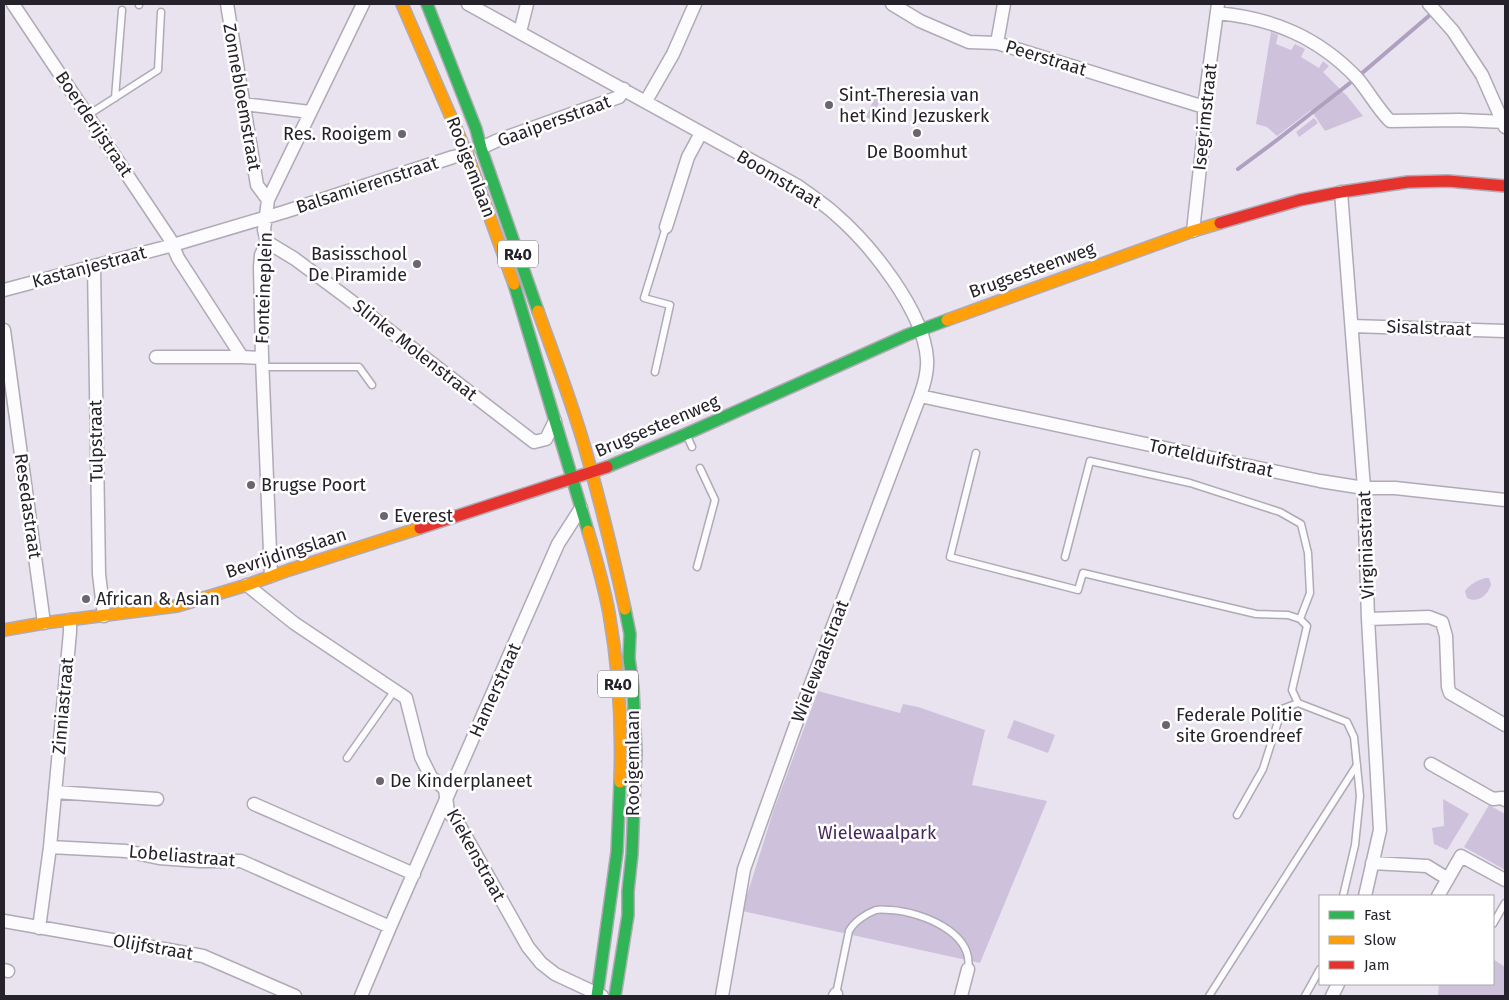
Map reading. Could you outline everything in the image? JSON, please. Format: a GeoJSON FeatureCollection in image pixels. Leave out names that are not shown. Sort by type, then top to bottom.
{"type":"FeatureCollection","features":[{"type":"Feature","properties":{"kind":"main road","name":"Rooigemlaan"},"geometry":{"type":"LineString","coordinates":[[402,4],[468,154],[510,271],[581,508],[608,612],[618,678],[621,753],[617,852],[600,996]]}},
{"type":"Feature","properties":{"kind":"main road","name":"Rooigemlaan"},"geometry":{"type":"LineString","coordinates":[[427,4],[476,129],[481,148],[565,385],[613,548],[630,634],[629,658],[633,688],[636,752],[632,854],[628,891],[628,915],[615,996]]}},
{"type":"Feature","properties":{"kind":"main road","name":"Brugsesteenweg"},"geometry":{"type":"LineString","coordinates":[[592,472],[631,458],[920,330],[1194,231],[1294,202],[1341,192],[1416,182],[1448,181],[1505,186]]}},
{"type":"Feature","properties":{"kind":"main road"},"geometry":{"type":"LineString","coordinates":[[572,479],[592,472]]}},
{"type":"Feature","properties":{"kind":"main road","name":"Bevrijdingslaan"},"geometry":{"type":"LineString","coordinates":[[4,630],[177,606],[572,479]]}},
{"type":"Feature","properties":{"kind":"street","name":"Boerderijstraat"},"geometry":{"type":"LineString","coordinates":[[14,4],[173,245]]}},
{"type":"Feature","properties":{"kind":"street","name":"Zonnebloemstraat"},"geometry":{"type":"LineString","coordinates":[[227,4],[257,185],[268,200]]}},
{"type":"Feature","properties":{"kind":"street"},"geometry":{"type":"LineString","coordinates":[[267,217],[268,200],[363,4]]}},
{"type":"Feature","properties":{"kind":"street","name":"Boomstraat"},"geometry":{"type":"LineString","coordinates":[[468,4],[798,186],[835,213],[886,268],[920,330]]}},
{"type":"Feature","properties":{"kind":"street"},"geometry":{"type":"LineString","coordinates":[[520,32],[527,4]]}},
{"type":"Feature","properties":{"kind":"street"},"geometry":{"type":"LineString","coordinates":[[646,101],[674,54],[695,4]]}},
{"type":"Feature","properties":{"kind":"street","name":"Peerstraat"},"geometry":{"type":"LineString","coordinates":[[892,4],[920,21],[969,42],[997,43],[1204,107]]}},
{"type":"Feature","properties":{"kind":"street"},"geometry":{"type":"LineString","coordinates":[[997,43],[1004,4]]}},
{"type":"Feature","properties":{"kind":"street"},"geometry":{"type":"LineString","coordinates":[[1429,4],[1453,31],[1470,56],[1482,75],[1505,124]]}},
{"type":"Feature","properties":{"kind":"street"},"geometry":{"type":"LineString","coordinates":[[1217,8],[1285,28],[1317,45],[1338,60],[1358,80],[1390,121],[1460,120],[1505,124]]}},
{"type":"Feature","properties":{"kind":"street","name":"Isegrimstraat"},"geometry":{"type":"LineString","coordinates":[[1194,231],[1204,131],[1204,107],[1217,8]]}},
{"type":"Feature","properties":{"kind":"street","name":"Gaaipersstraat"},"geometry":{"type":"LineString","coordinates":[[481,148],[619,97],[624,89]]}},
{"type":"Feature","properties":{"kind":"street"},"geometry":{"type":"LineString","coordinates":[[244,104],[310,112]]}},
{"type":"Feature","properties":{"kind":"street"},"geometry":{"type":"LineString","coordinates":[[666,226],[688,157],[701,133]]}},
{"type":"Feature","properties":{"kind":"street","name":"Balsamierenstraat"},"geometry":{"type":"LineString","coordinates":[[267,217],[453,157],[468,154]]}},
{"type":"Feature","properties":{"kind":"street","name":"Virginiastraat"},"geometry":{"type":"LineString","coordinates":[[1341,192],[1364,488],[1368,619],[1380,830],[1365,895]]}},
{"type":"Feature","properties":{"kind":"street","name":"Fonteineplein"},"geometry":{"type":"LineString","coordinates":[[156,357],[242,357],[262,363],[260,268],[261,256],[267,242],[264,230],[267,217],[173,245],[178,258],[242,357]]}},
{"type":"Feature","properties":{"kind":"street","name":"Slinke Molenstraat"},"geometry":{"type":"LineString","coordinates":[[267,242],[294,258],[534,442],[546,439],[555,421]]}},
{"type":"Feature","properties":{"kind":"street","name":"Kastanjestraat"},"geometry":{"type":"LineString","coordinates":[[4,290],[173,245]]}},
{"type":"Feature","properties":{"kind":"street","name":"Tulpstraat"},"geometry":{"type":"LineString","coordinates":[[94,266],[100,574],[104,616]]}},
{"type":"Feature","properties":{"kind":"street","name":"Sisalstraat"},"geometry":{"type":"LineString","coordinates":[[1352,326],[1505,331]]}},
{"type":"Feature","properties":{"kind":"street","name":"Resedastraat"},"geometry":{"type":"LineString","coordinates":[[4,330],[44,623]]}},
{"type":"Feature","properties":{"kind":"street","name":"Wielewaalstraat"},"geometry":{"type":"LineString","coordinates":[[722,996],[744,869],[800,713],[925,380],[927,360],[920,330]]}},
{"type":"Feature","properties":{"kind":"street"},"geometry":{"type":"LineString","coordinates":[[262,363],[271,576]]}},
{"type":"Feature","properties":{"kind":"street","name":"Tortelduifstraat"},"geometry":{"type":"LineString","coordinates":[[920,396],[1320,481],[1364,488],[1395,488],[1505,500]]}},
{"type":"Feature","properties":{"kind":"street","name":"Hamerstraat"},"geometry":{"type":"LineString","coordinates":[[361,996],[558,544],[581,508]]}},
{"type":"Feature","properties":{"kind":"street","name":"Kiekenstraat"},"geometry":{"type":"LineString","coordinates":[[247,585],[294,623],[406,698],[421,757],[431,777],[445,789],[448,812],[457,821],[528,947],[540,963],[555,974],[600,996]]}},
{"type":"Feature","properties":{"kind":"street"},"geometry":{"type":"LineString","coordinates":[[1368,619],[1429,617],[1442,622],[1446,636],[1448,687],[1450,693],[1505,725]]}},
{"type":"Feature","properties":{"kind":"street","name":"Zinniastraat"},"geometry":{"type":"LineString","coordinates":[[39,928],[50,847],[70,620]]}},
{"type":"Feature","properties":{"kind":"street"},"geometry":{"type":"LineString","coordinates":[[1431,764],[1493,799],[1504,797]]}},
{"type":"Feature","properties":{"kind":"street"},"geometry":{"type":"LineString","coordinates":[[55,792],[156,799]]}},
{"type":"Feature","properties":{"kind":"street"},"geometry":{"type":"LineString","coordinates":[[254,804],[414,874]]}},
{"type":"Feature","properties":{"kind":"street","name":"Lobeliastraat"},"geometry":{"type":"LineString","coordinates":[[50,847],[126,851],[159,858],[200,861],[242,861],[390,927]]}},
{"type":"Feature","properties":{"kind":"street"},"geometry":{"type":"LineString","coordinates":[[1439,895],[1461,856],[1505,880]]}},
{"type":"Feature","properties":{"kind":"street"},"geometry":{"type":"LineString","coordinates":[[1372,863],[1427,866],[1448,879]]}},
{"type":"Feature","properties":{"kind":"street","name":"Olijfstraat"},"geometry":{"type":"LineString","coordinates":[[4,921],[202,956],[294,996]]}},
{"type":"Feature","properties":{"kind":"street"},"geometry":{"type":"LineString","coordinates":[[961,996],[968,969]]}},
{"type":"Feature","properties":{"kind":"lane"},"geometry":{"type":"LineString","coordinates":[[115,98],[122,10]]}},
{"type":"Feature","properties":{"kind":"lane"},"geometry":{"type":"LineString","coordinates":[[88,115],[158,70],[162,12]]}},
{"type":"Feature","properties":{"kind":"lane"},"geometry":{"type":"LineString","coordinates":[[655,372],[670,304],[644,298],[666,226]]}},
{"type":"Feature","properties":{"kind":"lane"},"geometry":{"type":"LineString","coordinates":[[262,363],[359,367],[372,385]]}},
{"type":"Feature","properties":{"kind":"lane"},"geometry":{"type":"LineString","coordinates":[[686,434],[692,447]]}},
{"type":"Feature","properties":{"kind":"lane"},"geometry":{"type":"LineString","coordinates":[[976,453],[950,557],[1078,590],[1083,574],[1256,614],[1288,615],[1300,619],[1307,626],[1292,690],[1298,704]]}},
{"type":"Feature","properties":{"kind":"lane"},"geometry":{"type":"LineString","coordinates":[[1065,557],[1090,461],[1190,484],[1280,512],[1301,524],[1308,553],[1310,593],[1300,619]]}},
{"type":"Feature","properties":{"kind":"lane"},"geometry":{"type":"LineString","coordinates":[[697,567],[715,500],[700,468]]}},
{"type":"Feature","properties":{"kind":"lane"},"geometry":{"type":"LineString","coordinates":[[347,758],[394,690]]}},
{"type":"Feature","properties":{"kind":"lane"},"geometry":{"type":"LineString","coordinates":[[1237,816],[1263,769],[1282,709],[1298,704],[1347,722],[1354,738],[1360,796],[1355,845],[1343,895]]}},
{"type":"Feature","properties":{"kind":"lane"},"geometry":{"type":"LineString","coordinates":[[1209,996],[1357,766]]}},
{"type":"Feature","properties":{"kind":"lane"},"geometry":{"type":"LineString","coordinates":[[1501,917],[1505,903]]}},
{"type":"Feature","properties":{"kind":"lane"},"geometry":{"type":"LineString","coordinates":[[836,995],[849,931],[866,915],[877,910],[904,911],[935,921],[964,946],[968,952],[968,969]]}},
{"type":"Feature","properties":{"kind":"lane"},"geometry":{"type":"LineString","coordinates":[[1305,996],[1319,971]]}},
{"type":"Feature","properties":{"kind":"green space"},"geometry":{"type":"Polygon","coordinates":[[[1271,32],[1278,35],[1276,44],[1291,50],[1295,44],[1305,49],[1301,57],[1319,68],[1323,61],[1329,66],[1323,72],[1347,96],[1363,116],[1325,131],[1311,110],[1277,136],[1267,127],[1256,124],[1271,32]]]}},
{"type":"Feature","properties":{"kind":"green space"},"geometry":{"type":"Polygon","coordinates":[[[875,97],[880,100],[872,120],[866,117],[875,97]]]}},
{"type":"Feature","properties":{"kind":"green space"},"geometry":{"type":"Polygon","coordinates":[[[1314,118],[1318,123],[1299,137],[1296,132],[1314,118]]]}},
{"type":"Feature","properties":{"kind":"green space"},"geometry":{"type":"Polygon","coordinates":[[[1489,578],[1491,584],[1485,594],[1475,600],[1467,598],[1465,591],[1474,583],[1489,578]]]}},
{"type":"Feature","properties":{"kind":"green space","name":"Wielewaalpark"},"geometry":{"type":"Polygon","coordinates":[[[818,691],[900,713],[903,704],[918,707],[985,730],[972,785],[1047,801],[980,963],[742,911],[774,809],[818,691]]]}},
{"type":"Feature","properties":{"kind":"green space"},"geometry":{"type":"Polygon","coordinates":[[[1014,720],[1055,735],[1048,753],[1007,738],[1014,720]]]}},
{"type":"Feature","properties":{"kind":"green space"},"geometry":{"type":"Polygon","coordinates":[[[1443,799],[1469,814],[1447,850],[1434,844],[1432,828],[1444,826],[1443,799]]]}},
{"type":"Feature","properties":{"kind":"green space"},"geometry":{"type":"Polygon","coordinates":[[[1489,805],[1505,814],[1505,870],[1464,847],[1489,805]]]}},
{"type":"Feature","properties":{"kind":"green space"},"geometry":{"type":"Polygon","coordinates":[[[1494,960],[1505,967],[1505,996],[1438,996],[1439,985],[1494,985],[1494,960]]]}},
{"type":"Feature","properties":{"kind":"waterway"},"geometry":{"type":"LineString","coordinates":[[1361,74],[1430,15]]}},
{"type":"Feature","properties":{"kind":"waterway"},"geometry":{"type":"LineString","coordinates":[[1238,169],[1350,83]]}},
{"type":"Feature","properties":{"kind":"traffic: fast"},"geometry":{"type":"LineString","coordinates":[[427,4],[476,129],[538,311]]}},
{"type":"Feature","properties":{"kind":"traffic: fast"},"geometry":{"type":"LineString","coordinates":[[514,284],[588,531]]}},
{"type":"Feature","properties":{"kind":"traffic: fast"},"geometry":{"type":"LineString","coordinates":[[607,467],[686,434],[907,335],[947,320]]}},
{"type":"Feature","properties":{"kind":"traffic: fast"},"geometry":{"type":"LineString","coordinates":[[615,996],[628,915],[636,752],[633,688],[629,658],[630,634],[625,609]]}},
{"type":"Feature","properties":{"kind":"traffic: fast"},"geometry":{"type":"LineString","coordinates":[[597,996],[617,852],[620,782]]}},
{"type":"Feature","properties":{"kind":"traffic: slow"},"geometry":{"type":"LineString","coordinates":[[402,4],[467,154],[514,284]]}},
{"type":"Feature","properties":{"kind":"traffic: slow"},"geometry":{"type":"LineString","coordinates":[[947,320],[1193,231],[1220,223]]}},
{"type":"Feature","properties":{"kind":"traffic: slow"},"geometry":{"type":"LineString","coordinates":[[538,311],[584,445],[625,609]]}},
{"type":"Feature","properties":{"kind":"traffic: slow"},"geometry":{"type":"LineString","coordinates":[[4,630],[177,606],[420,528]]}},
{"type":"Feature","properties":{"kind":"traffic: slow"},"geometry":{"type":"LineString","coordinates":[[588,531],[607,603],[615,655],[621,740],[620,782]]}},
{"type":"Feature","properties":{"kind":"traffic: jam"},"geometry":{"type":"LineString","coordinates":[[1220,223],[1300,200],[1408,182],[1448,181],[1505,186]]}},
{"type":"Feature","properties":{"kind":"traffic: jam"},"geometry":{"type":"LineString","coordinates":[[420,528],[607,467]]}},
{"type":"Feature","properties":{"kind":"place","name":"Sint-Theresia van het Kind Jezuskerk"},"geometry":{"type":"Point","coordinates":[829,105]}},
{"type":"Feature","properties":{"kind":"place","name":"De Boomhut"},"geometry":{"type":"Point","coordinates":[917,133]}},
{"type":"Feature","properties":{"kind":"place","name":"Res. Rooigem"},"geometry":{"type":"Point","coordinates":[402,134]}},
{"type":"Feature","properties":{"kind":"place","name":"Basisschool De Piramide"},"geometry":{"type":"Point","coordinates":[417,264]}},
{"type":"Feature","properties":{"kind":"place","name":"Brugse Poort"},"geometry":{"type":"Point","coordinates":[251,485]}},
{"type":"Feature","properties":{"kind":"place","name":"Everest"},"geometry":{"type":"Point","coordinates":[384,516]}},
{"type":"Feature","properties":{"kind":"place","name":"African & Asian"},"geometry":{"type":"Point","coordinates":[86,599]}},
{"type":"Feature","properties":{"kind":"place","name":"Federale Politie site Groendreef"},"geometry":{"type":"Point","coordinates":[1166,725]}},
{"type":"Feature","properties":{"kind":"place","name":"De Kinderplaneet"},"geometry":{"type":"Point","coordinates":[380,781]}}]}
